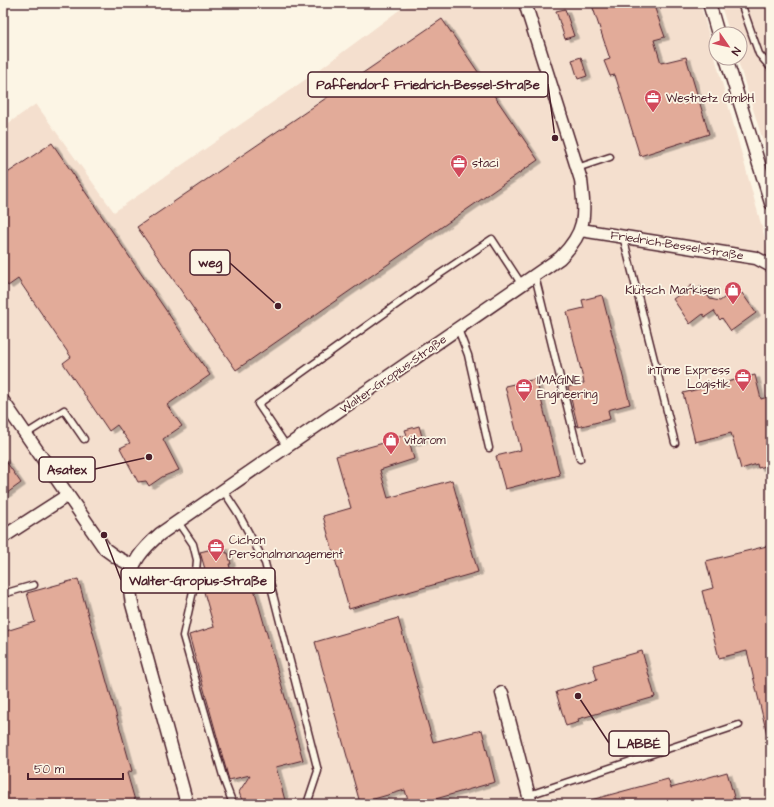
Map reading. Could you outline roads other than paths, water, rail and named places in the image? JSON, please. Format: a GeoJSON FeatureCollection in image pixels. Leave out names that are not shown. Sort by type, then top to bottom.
{"type":"FeatureCollection","features":[{"type":"Feature","properties":{"kind":"street","name":"Walter-Gropius-Straße"},"geometry":{"type":"LineString","coordinates":[[187,804],[132,604],[130,585],[133,566],[145,547],[160,534],[535,276],[560,258],[570,248],[581,230],[584,207],[581,180],[525,3]]}},
{"type":"Feature","properties":{"kind":"street"},"geometry":{"type":"LineString","coordinates":[[708,3],[715,26]]}},
{"type":"Feature","properties":{"kind":"street"},"geometry":{"type":"LineString","coordinates":[[728,66],[771,203]]}},
{"type":"Feature","properties":{"kind":"street","name":"Friedrich-Bessel-Straße"},"geometry":{"type":"LineString","coordinates":[[581,230],[756,258],[771,266]]}},
{"type":"Feature","properties":{"kind":"street"},"geometry":{"type":"LineString","coordinates":[[3,401],[105,549],[133,566]]}},
{"type":"Feature","properties":{"kind":"street"},"geometry":{"type":"LineString","coordinates":[[3,537],[68,496]]}},
{"type":"Feature","properties":{"kind":"street"},"geometry":{"type":"LineString","coordinates":[[502,693],[530,799]]}},
{"type":"Feature","properties":{"kind":"lane"},"geometry":{"type":"LineString","coordinates":[[741,3],[759,54],[771,68]]}},
{"type":"Feature","properties":{"kind":"lane"},"geometry":{"type":"LineString","coordinates":[[577,168],[610,157]]}},
{"type":"Feature","properties":{"kind":"lane"},"geometry":{"type":"LineString","coordinates":[[623,236],[675,443]]}},
{"type":"Feature","properties":{"kind":"lane"},"geometry":{"type":"LineString","coordinates":[[287,447],[258,404],[425,284],[492,239],[522,285]]}},
{"type":"Feature","properties":{"kind":"lane"},"geometry":{"type":"LineString","coordinates":[[535,276],[580,459]]}},
{"type":"Feature","properties":{"kind":"lane"},"geometry":{"type":"LineString","coordinates":[[458,329],[468,355],[489,448]]}},
{"type":"Feature","properties":{"kind":"lane"},"geometry":{"type":"LineString","coordinates":[[26,434],[64,410],[84,439]]}},
{"type":"Feature","properties":{"kind":"lane"},"geometry":{"type":"LineString","coordinates":[[223,490],[241,519],[265,564],[318,771],[307,804]]}},
{"type":"Feature","properties":{"kind":"lane"},"geometry":{"type":"LineString","coordinates":[[178,522],[193,544],[196,560],[196,582],[183,636],[225,783],[233,804]]}},
{"type":"Feature","properties":{"kind":"lane"},"geometry":{"type":"LineString","coordinates":[[3,594],[34,585]]}},
{"type":"Feature","properties":{"kind":"lane"},"geometry":{"type":"LineString","coordinates":[[530,799],[739,725]]}},
{"type":"Feature","properties":{"kind":"place","name":"Westnetz GmbH"},"geometry":{"type":"Point","coordinates":[653,113]}},
{"type":"Feature","properties":{"kind":"place","name":"Paffendorf Friedrich-Bessel-Straße"},"geometry":{"type":"Point","coordinates":[555,138]}},
{"type":"Feature","properties":{"kind":"place","name":"staci"},"geometry":{"type":"Point","coordinates":[459,178]}},
{"type":"Feature","properties":{"kind":"place","name":"Klütsch Markisen"},"geometry":{"type":"Point","coordinates":[733,305]}},
{"type":"Feature","properties":{"kind":"place","name":"weg"},"geometry":{"type":"Point","coordinates":[278,306]}},
{"type":"Feature","properties":{"kind":"place","name":"inTime Express Logistik"},"geometry":{"type":"Point","coordinates":[743,392]}},
{"type":"Feature","properties":{"kind":"place","name":"IMAGINE Engineering"},"geometry":{"type":"Point","coordinates":[524,402]}},
{"type":"Feature","properties":{"kind":"place","name":"vitarom"},"geometry":{"type":"Point","coordinates":[391,455]}},
{"type":"Feature","properties":{"kind":"place","name":"Asatex"},"geometry":{"type":"Point","coordinates":[149,457]}},
{"type":"Feature","properties":{"kind":"place","name":"Walter-Gropius-Straße"},"geometry":{"type":"Point","coordinates":[104,535]}},
{"type":"Feature","properties":{"kind":"place","name":"Cichon Personalmanagement"},"geometry":{"type":"Point","coordinates":[216,562]}},
{"type":"Feature","properties":{"kind":"place","name":"LABBÉ"},"geometry":{"type":"Point","coordinates":[578,696]}}]}
